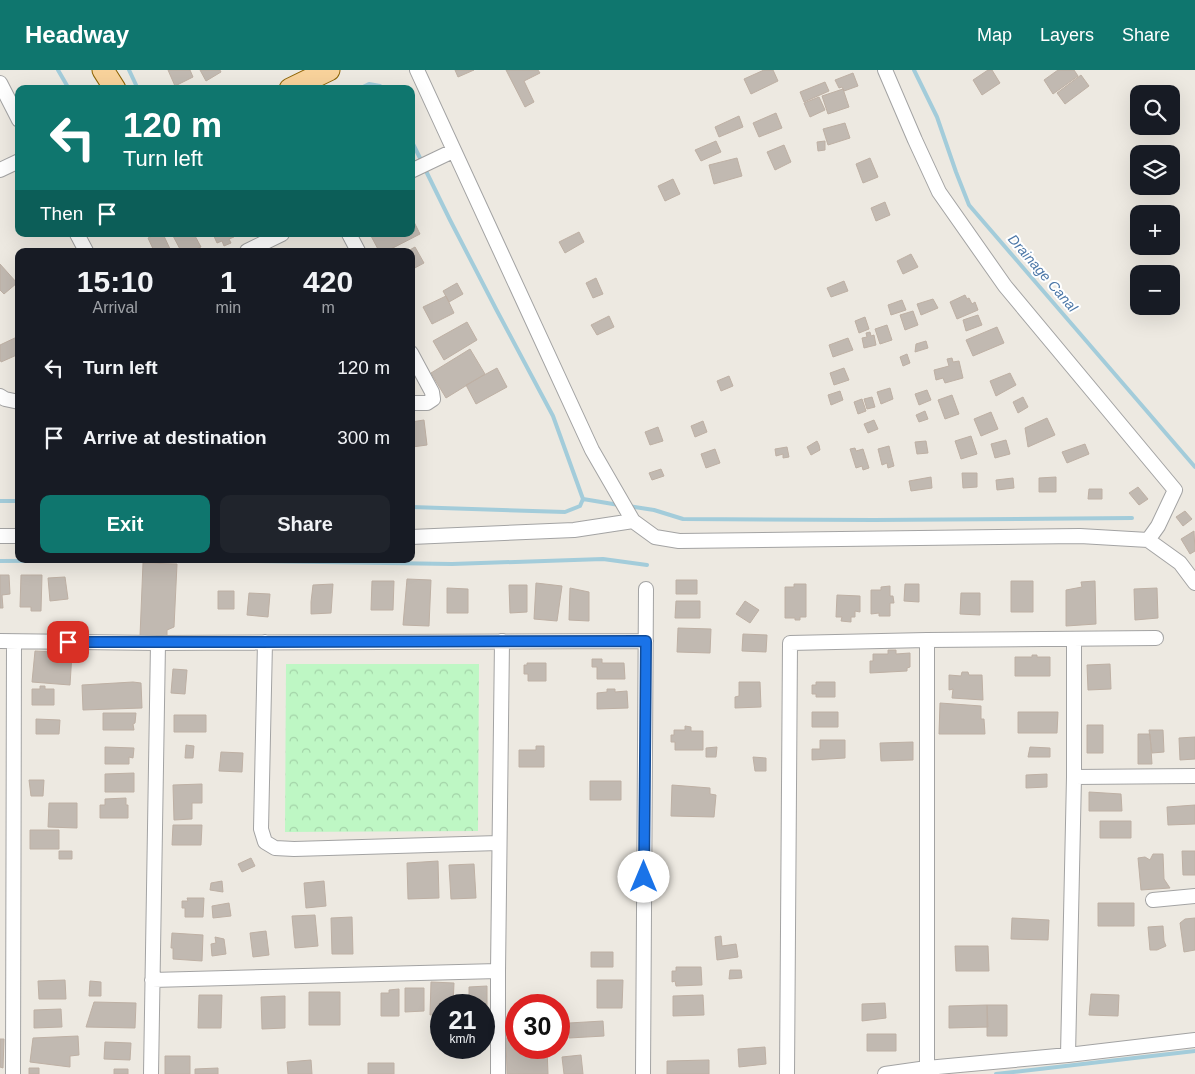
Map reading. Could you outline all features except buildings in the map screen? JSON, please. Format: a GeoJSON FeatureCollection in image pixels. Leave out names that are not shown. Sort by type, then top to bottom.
{"type":"FeatureCollection","features":[{"type":"Feature","properties":{"kind":"main road"},"geometry":{"type":"LineString","coordinates":[[103,70],[112,85]]}},
{"type":"Feature","properties":{"kind":"main road"},"geometry":{"type":"LineString","coordinates":[[298,85],[330,70]]}},
{"type":"Feature","properties":{"kind":"street"},"geometry":{"type":"LineString","coordinates":[[417,70],[592,450],[633,521],[656,537],[679,541],[1080,536],[1148,540],[1180,563],[1195,583]]}},
{"type":"Feature","properties":{"kind":"street"},"geometry":{"type":"LineString","coordinates":[[885,70],[939,192],[1005,286],[1175,490],[1158,526],[1148,540]]}},
{"type":"Feature","properties":{"kind":"street"},"geometry":{"type":"LineString","coordinates":[[0,83],[15,112]]}},
{"type":"Feature","properties":{"kind":"street"},"geometry":{"type":"LineString","coordinates":[[415,169],[453,151]]}},
{"type":"Feature","properties":{"kind":"street"},"geometry":{"type":"LineString","coordinates":[[0,170],[15,163]]}},
{"type":"Feature","properties":{"kind":"street"},"geometry":{"type":"LineString","coordinates":[[253,248],[276,237]]}},
{"type":"Feature","properties":{"kind":"street"},"geometry":{"type":"LineString","coordinates":[[415,360],[432,392],[432,399],[427,403],[415,403]]}},
{"type":"Feature","properties":{"kind":"street"},"geometry":{"type":"LineString","coordinates":[[0,396],[15,401]]}},
{"type":"Feature","properties":{"kind":"street"},"geometry":{"type":"LineString","coordinates":[[415,537],[574,530],[633,521]]}},
{"type":"Feature","properties":{"kind":"street"},"geometry":{"type":"LineString","coordinates":[[0,536],[15,536]]}},
{"type":"Feature","properties":{"kind":"street"},"geometry":{"type":"LineString","coordinates":[[643,1074],[646,589]]}},
{"type":"Feature","properties":{"kind":"street"},"geometry":{"type":"LineString","coordinates":[[787,1074],[790,643],[1156,638]]}},
{"type":"Feature","properties":{"kind":"street"},"geometry":{"type":"LineString","coordinates":[[927,640],[927,1068]]}},
{"type":"Feature","properties":{"kind":"street"},"geometry":{"type":"LineString","coordinates":[[1068,1055],[1074,777],[1074,640]]}},
{"type":"Feature","properties":{"kind":"street"},"geometry":{"type":"LineString","coordinates":[[0,641],[158,643],[646,641]]}},
{"type":"Feature","properties":{"kind":"street"},"geometry":{"type":"LineString","coordinates":[[498,1074],[502,641]]}},
{"type":"Feature","properties":{"kind":"street"},"geometry":{"type":"LineString","coordinates":[[13,1074],[14,642]]}},
{"type":"Feature","properties":{"kind":"street"},"geometry":{"type":"LineString","coordinates":[[265,642],[261,829],[265,842],[275,848],[294,849],[499,843]]}},
{"type":"Feature","properties":{"kind":"street"},"geometry":{"type":"LineString","coordinates":[[151,1074],[158,643]]}},
{"type":"Feature","properties":{"kind":"street"},"geometry":{"type":"LineString","coordinates":[[1074,777],[1195,776]]}},
{"type":"Feature","properties":{"kind":"street"},"geometry":{"type":"LineString","coordinates":[[1153,900],[1195,896]]}},
{"type":"Feature","properties":{"kind":"street"},"geometry":{"type":"LineString","coordinates":[[152,980],[498,971]]}},
{"type":"Feature","properties":{"kind":"street"},"geometry":{"type":"LineString","coordinates":[[885,1074],[1195,1040]]}},
{"type":"Feature","properties":{"kind":"green space"},"geometry":{"type":"Polygon","coordinates":[[[286,664],[479,664],[478,831],[285,832],[286,664]]]}},
{"type":"Feature","properties":{"kind":"waterway"},"geometry":{"type":"LineString","coordinates":[[58,70],[67,85]]}},
{"type":"Feature","properties":{"kind":"waterway"},"geometry":{"type":"LineString","coordinates":[[129,70],[136,85]]}},
{"type":"Feature","properties":{"kind":"waterway","name":"Drainage Canal"},"geometry":{"type":"LineString","coordinates":[[914,70],[937,117],[969,205],[1195,467]]}},
{"type":"Feature","properties":{"kind":"waterway"},"geometry":{"type":"LineString","coordinates":[[367,85],[374,85]]}},
{"type":"Feature","properties":{"kind":"waterway"},"geometry":{"type":"LineString","coordinates":[[415,148],[422,162]]}},
{"type":"Feature","properties":{"kind":"waterway"},"geometry":{"type":"LineString","coordinates":[[415,507],[565,512],[580,506],[583,499],[553,416],[425,169]]}},
{"type":"Feature","properties":{"kind":"waterway"},"geometry":{"type":"LineString","coordinates":[[583,499],[619,505]]}},
{"type":"Feature","properties":{"kind":"waterway"},"geometry":{"type":"LineString","coordinates":[[0,501],[15,501]]}},
{"type":"Feature","properties":{"kind":"waterway"},"geometry":{"type":"LineString","coordinates":[[628,506],[654,510],[683,519],[1132,518]]}},
{"type":"Feature","properties":{"kind":"waterway"},"geometry":{"type":"LineString","coordinates":[[385,563],[452,564],[603,559],[647,565]]}},
{"type":"Feature","properties":{"kind":"waterway"},"geometry":{"type":"LineString","coordinates":[[0,561],[15,561]]}},
{"type":"Feature","properties":{"kind":"waterway"},"geometry":{"type":"LineString","coordinates":[[996,1074],[1195,1051]]}},
{"type":"Feature","properties":{"kind":"route"},"geometry":{"type":"LineString","coordinates":[[68,642],[646,641],[644,877]]}}]}
